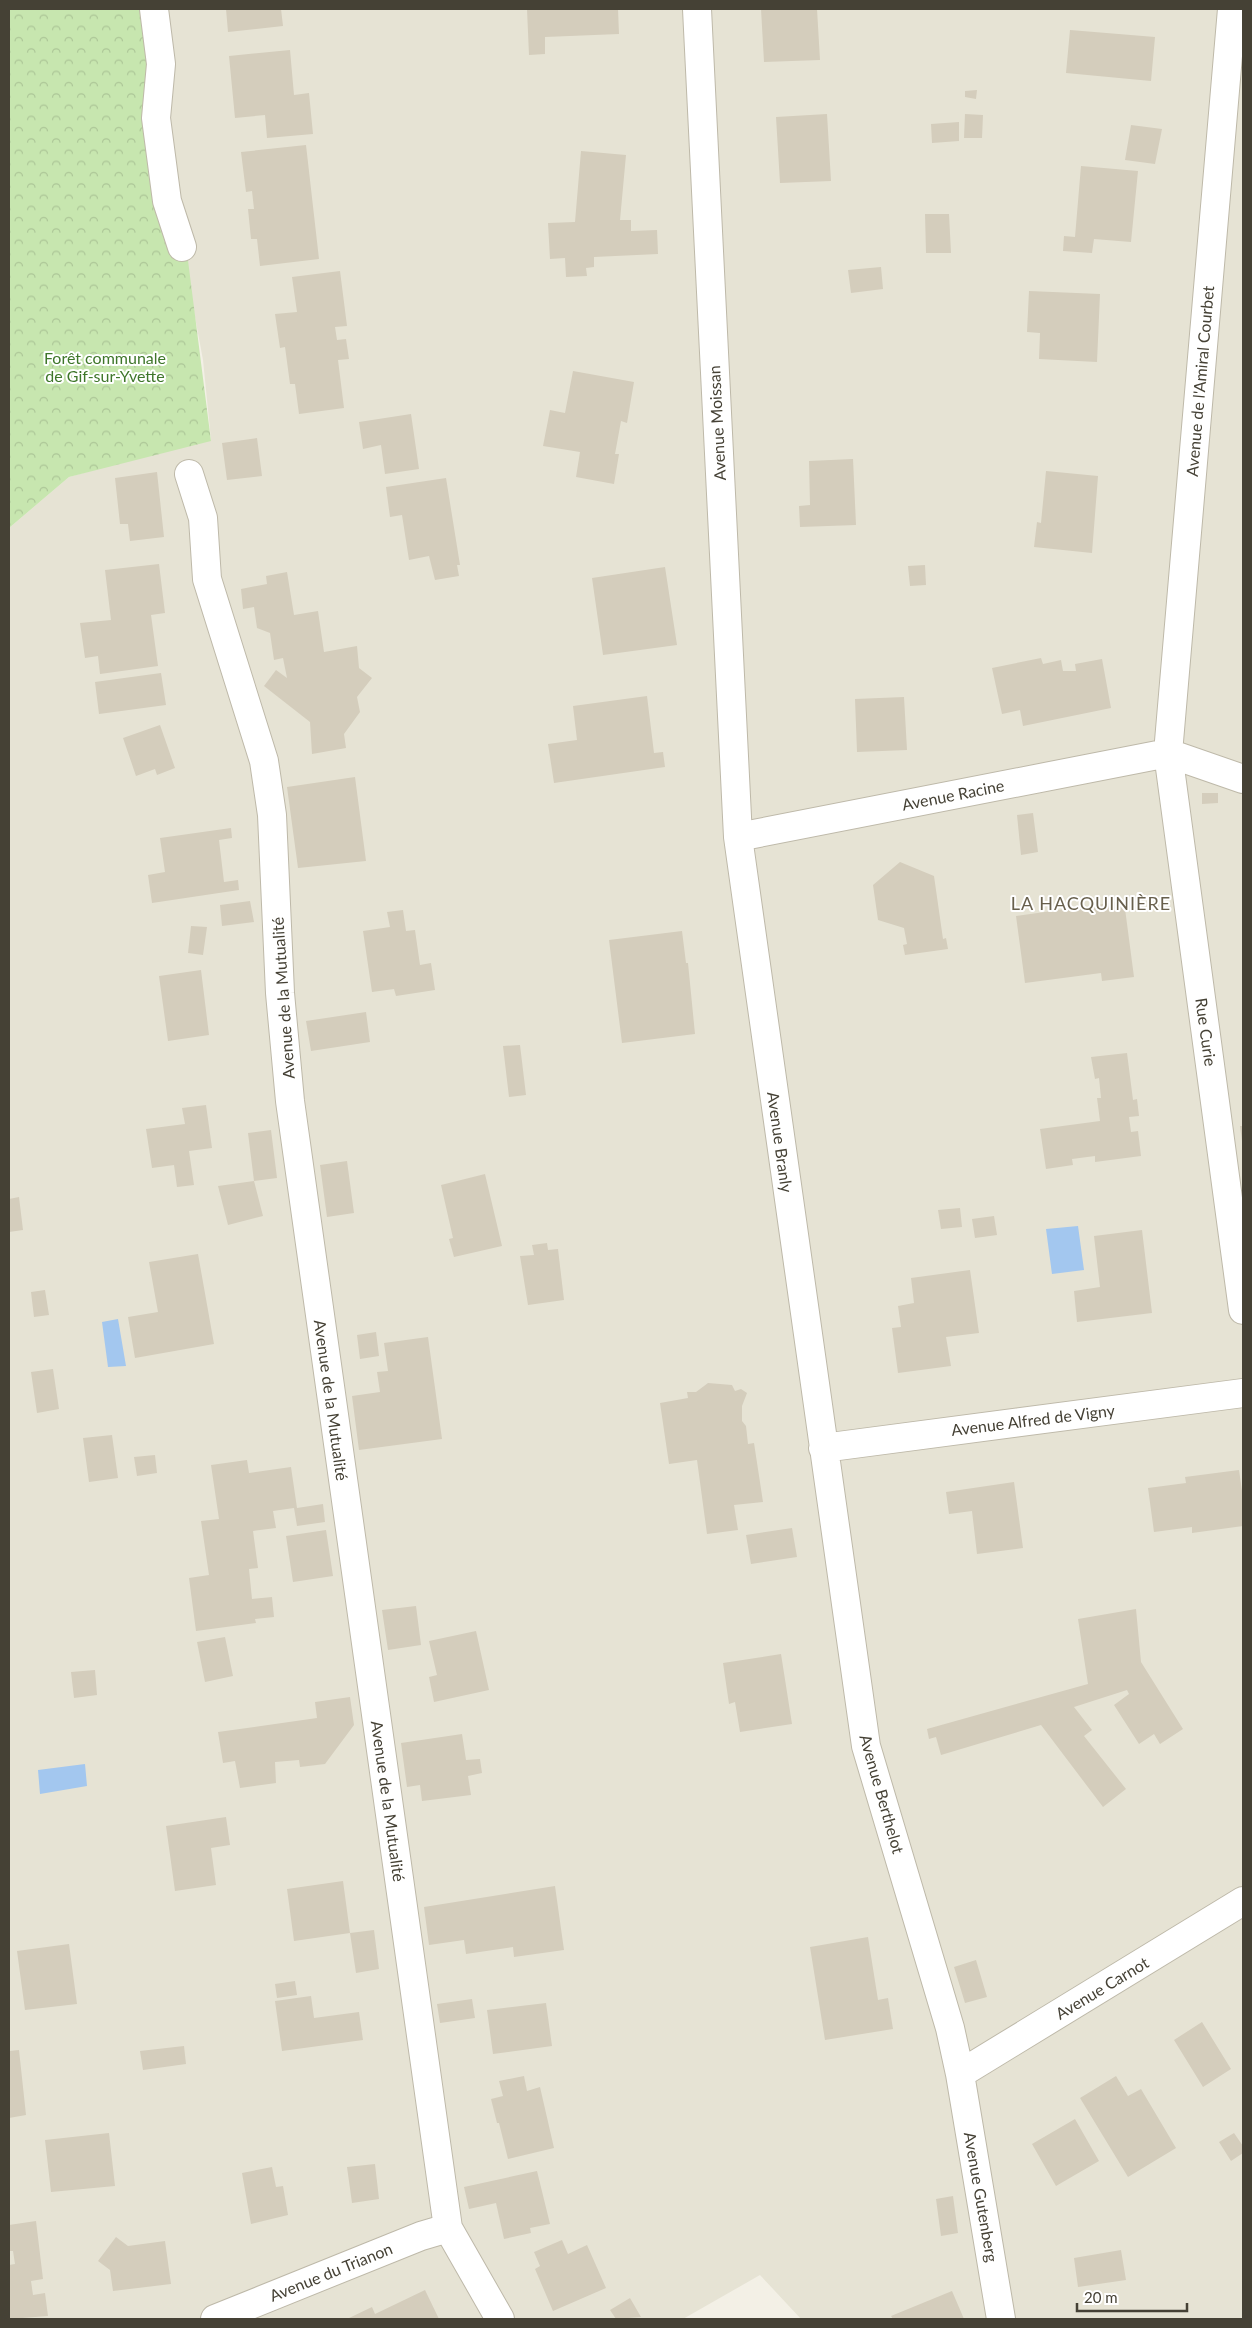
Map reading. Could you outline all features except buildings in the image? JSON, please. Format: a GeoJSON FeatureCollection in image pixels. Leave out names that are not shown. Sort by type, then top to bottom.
{"type":"FeatureCollection","features":[{"type":"Feature","properties":{"kind":"street"},"geometry":{"type":"LineString","coordinates":[[154,9],[161,64],[156,118],[167,201],[182,247]]}},
{"type":"Feature","properties":{"kind":"street","name":"Avenue Moissan"},"geometry":{"type":"LineString","coordinates":[[697,9],[738,836]]}},
{"type":"Feature","properties":{"kind":"street","name":"Avenue de l'Amiral Courbet"},"geometry":{"type":"LineString","coordinates":[[1168,753],[1232,9]]}},
{"type":"Feature","properties":{"kind":"street","name":"Avenue de la Mutualité"},"geometry":{"type":"LineString","coordinates":[[189,474],[203,518],[207,579],[264,761],[272,815],[280,993],[290,1101],[448,2228],[500,2319]]}},
{"type":"Feature","properties":{"kind":"street"},"geometry":{"type":"LineString","coordinates":[[1168,753],[1243,779]]}},
{"type":"Feature","properties":{"kind":"street","name":"Avenue Racine"},"geometry":{"type":"LineString","coordinates":[[738,836],[1168,753]]}},
{"type":"Feature","properties":{"kind":"street","name":"Rue Curie"},"geometry":{"type":"LineString","coordinates":[[1168,753],[1243,1310]]}},
{"type":"Feature","properties":{"kind":"street","name":"Avenue Branly"},"geometry":{"type":"LineString","coordinates":[[738,836],[823,1448]]}},
{"type":"Feature","properties":{"kind":"street","name":"Avenue Alfred de Vigny"},"geometry":{"type":"LineString","coordinates":[[823,1448],[1243,1393]]}},
{"type":"Feature","properties":{"kind":"street","name":"Avenue Berthelot"},"geometry":{"type":"LineString","coordinates":[[823,1448],[866,1746],[947,2018],[960,2074]]}},
{"type":"Feature","properties":{"kind":"street","name":"Avenue Carnot"},"geometry":{"type":"LineString","coordinates":[[960,2074],[1243,1901]]}},
{"type":"Feature","properties":{"kind":"street","name":"Avenue Gutenberg"},"geometry":{"type":"LineString","coordinates":[[960,2074],[1001,2319]]}},
{"type":"Feature","properties":{"kind":"street","name":"Avenue du Trianon"},"geometry":{"type":"LineString","coordinates":[[215,2319],[421,2236],[448,2228]]}},
{"type":"Feature","properties":{"kind":"shaded area"},"geometry":{"type":"Polygon","coordinates":[[[154,9],[1243,9],[1243,2319],[801,2319],[760,2275],[683,2319],[9,2319],[9,528],[69,477],[183,445],[211,440],[203,360],[182,247],[154,9]]]}},
{"type":"Feature","properties":{"kind":"green space","name":"Forêt communale de Gif-sur-Yvette"},"geometry":{"type":"Polygon","coordinates":[[[9,9],[156,9],[211,441],[69,477],[9,528],[9,9]]]}},
{"type":"Feature","properties":{"kind":"water"},"geometry":{"type":"Polygon","coordinates":[[[1078,1226],[1084,1270],[1052,1274],[1046,1229],[1078,1226]]]}},
{"type":"Feature","properties":{"kind":"water"},"geometry":{"type":"Polygon","coordinates":[[[118,1319],[126,1366],[108,1367],[102,1322],[118,1319]]]}},
{"type":"Feature","properties":{"kind":"water"},"geometry":{"type":"Polygon","coordinates":[[[85,1764],[87,1786],[40,1794],[38,1770],[85,1764]]]}},
{"type":"Feature","properties":{"kind":"district","name":"LA HACQUINIÈRE"},"geometry":{"type":"Point","coordinates":[1091,904]}}]}
